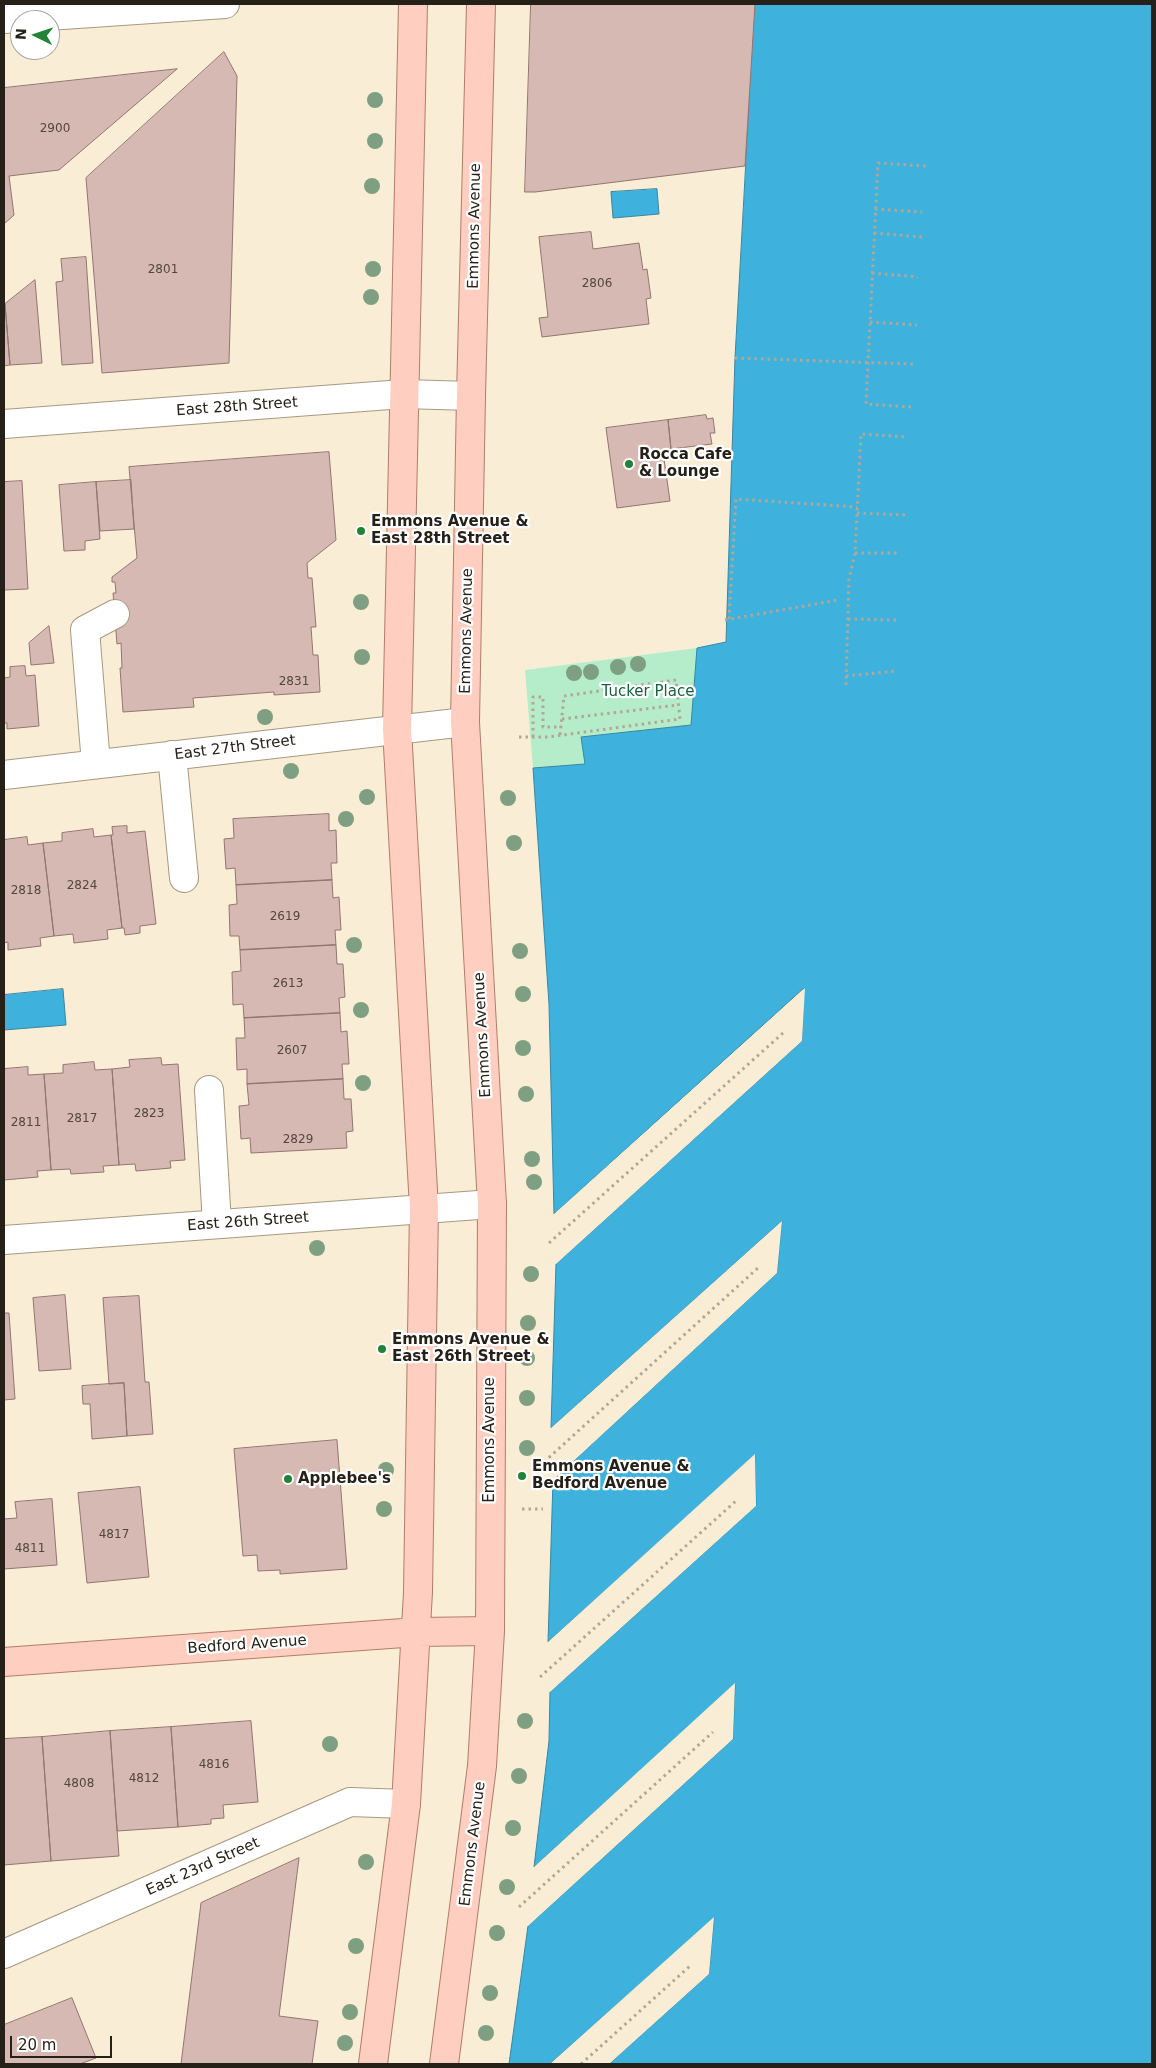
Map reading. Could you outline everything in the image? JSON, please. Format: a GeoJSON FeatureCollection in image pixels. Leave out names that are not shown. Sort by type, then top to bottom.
{"type":"FeatureCollection","features":[{"type":"Feature","properties":{"kind":"main road"},"geometry":{"type":"LineString","coordinates":[[373,2064],[406,1804],[417,1632],[424,1208],[397,729],[413,4]]}},
{"type":"Feature","properties":{"kind":"main road","name":"Emmons Avenue"},"geometry":{"type":"LineString","coordinates":[[444,2064],[482,1766],[490,1631],[492,1204],[466,722],[477,5]]}},
{"type":"Feature","properties":{"kind":"main road","name":"Bedford Avenue"},"geometry":{"type":"LineString","coordinates":[[4,1662],[417,1632],[490,1631]]}},
{"type":"Feature","properties":{"kind":"street"},"geometry":{"type":"LineString","coordinates":[[4,19],[225,4]]}},
{"type":"Feature","properties":{"kind":"street","name":"East 28th Street"},"geometry":{"type":"LineString","coordinates":[[4,424],[403,394],[471,396]]}},
{"type":"Feature","properties":{"kind":"street"},"geometry":{"type":"LineString","coordinates":[[96,764],[85,630],[115,614]]}},
{"type":"Feature","properties":{"kind":"street","name":"East 27th Street"},"geometry":{"type":"LineString","coordinates":[[4,775],[466,722]]}},
{"type":"Feature","properties":{"kind":"street"},"geometry":{"type":"LineString","coordinates":[[172,755],[184,878]]}},
{"type":"Feature","properties":{"kind":"street"},"geometry":{"type":"LineString","coordinates":[[209,1090],[218,1224]]}},
{"type":"Feature","properties":{"kind":"street","name":"East 26th Street"},"geometry":{"type":"LineString","coordinates":[[4,1240],[492,1204]]}},
{"type":"Feature","properties":{"kind":"street","name":"East 23rd Street"},"geometry":{"type":"LineString","coordinates":[[4,1954],[350,1802],[406,1804]]}},
{"type":"Feature","properties":{"kind":"path"},"geometry":{"type":"LineString","coordinates":[[911,407],[866,404],[878,163],[927,166]]}},
{"type":"Feature","properties":{"kind":"path"},"geometry":{"type":"LineString","coordinates":[[875,209],[922,212]]}},
{"type":"Feature","properties":{"kind":"path"},"geometry":{"type":"LineString","coordinates":[[874,233],[922,237]]}},
{"type":"Feature","properties":{"kind":"path"},"geometry":{"type":"LineString","coordinates":[[872,272],[918,277]]}},
{"type":"Feature","properties":{"kind":"path"},"geometry":{"type":"LineString","coordinates":[[870,322],[917,325]]}},
{"type":"Feature","properties":{"kind":"path"},"geometry":{"type":"LineString","coordinates":[[735,358],[914,364]]}},
{"type":"Feature","properties":{"kind":"path"},"geometry":{"type":"LineString","coordinates":[[846,685],[849,579],[855,553],[861,434],[907,437]]}},
{"type":"Feature","properties":{"kind":"path"},"geometry":{"type":"LineString","coordinates":[[838,600],[727,620],[736,499],[857,507]]}},
{"type":"Feature","properties":{"kind":"path"},"geometry":{"type":"LineString","coordinates":[[857,512],[906,515]]}},
{"type":"Feature","properties":{"kind":"path"},"geometry":{"type":"LineString","coordinates":[[855,553],[898,553]]}},
{"type":"Feature","properties":{"kind":"path"},"geometry":{"type":"LineString","coordinates":[[848,619],[898,620]]}},
{"type":"Feature","properties":{"kind":"path"},"geometry":{"type":"LineString","coordinates":[[846,676],[896,671]]}},
{"type":"Feature","properties":{"kind":"path"},"geometry":{"type":"LineString","coordinates":[[519,737],[560,735],[680,719],[676,680],[564,696],[560,735]]}},
{"type":"Feature","properties":{"kind":"path"},"geometry":{"type":"LineString","coordinates":[[534,737],[533,697],[543,697],[543,727],[562,727]]}},
{"type":"Feature","properties":{"kind":"path"},"geometry":{"type":"LineString","coordinates":[[562,720],[678,705]]}},
{"type":"Feature","properties":{"kind":"path"},"geometry":{"type":"LineString","coordinates":[[550,1243],[783,1033]]}},
{"type":"Feature","properties":{"kind":"path"},"geometry":{"type":"LineString","coordinates":[[544,1462],[759,1267]]}},
{"type":"Feature","properties":{"kind":"path"},"geometry":{"type":"LineString","coordinates":[[540,1677],[737,1500]]}},
{"type":"Feature","properties":{"kind":"path"},"geometry":{"type":"LineString","coordinates":[[519,1907],[713,1732]]}},
{"type":"Feature","properties":{"kind":"path"},"geometry":{"type":"LineString","coordinates":[[581,2064],[690,1966]]}},
{"type":"Feature","properties":{"kind":"green space","name":"Tucker Place"},"geometry":{"type":"Polygon","coordinates":[[[697,648],[691,725],[581,737],[585,764],[533,768],[525,670],[697,648]]]}},
{"type":"Feature","properties":{"kind":"water"},"geometry":{"type":"Polygon","coordinates":[[[755,4],[1152,4],[1152,2064],[609,2064],[709,1974],[714,1918],[550,2064],[509,2064],[528,1926],[733,1739],[735,1684],[534,1867],[549,1741],[550,1692],[756,1506],[755,1455],[548,1642],[553,1480],[777,1273],[782,1221],[551,1428],[556,1264],[802,1041],[804,988],[554,1214],[549,1004],[533,768],[585,764],[581,737],[691,725],[697,648],[726,642],[735,358],[755,4]]]}},
{"type":"Feature","properties":{"kind":"water"},"geometry":{"type":"Polygon","coordinates":[[[657,189],[659,214],[613,218],[611,192],[657,189]]]}},
{"type":"Feature","properties":{"kind":"water"},"geometry":{"type":"Polygon","coordinates":[[[63,989],[66,1025],[4,1030],[4,995],[63,989]]]}},
{"type":"Feature","properties":{"kind":"pier"},"geometry":{"type":"Polygon","coordinates":[[[805,988],[802,1041],[556,1264],[556,1261],[800,1040],[802,993],[554,1217],[554,1214],[805,988]]]}},
{"type":"Feature","properties":{"kind":"pier"},"geometry":{"type":"Polygon","coordinates":[[[782,1221],[777,1273],[553,1480],[553,1477],[774,1272],[779,1227],[552,1431],[551,1428],[782,1221]]]}},
{"type":"Feature","properties":{"kind":"pier"},"geometry":{"type":"Polygon","coordinates":[[[755,1454],[756,1506],[550,1692],[549,1688],[753,1505],[753,1460],[549,1644],[548,1642],[755,1454]]]}},
{"type":"Feature","properties":{"kind":"pier"},"geometry":{"type":"Polygon","coordinates":[[[735,1683],[733,1739],[528,1926],[528,1922],[730,1738],[732,1689],[534,1870],[534,1867],[735,1683]]]}},
{"type":"Feature","properties":{"kind":"pier"},"geometry":{"type":"Polygon","coordinates":[[[714,1917],[709,1974],[609,2064],[607,2064],[707,1973],[711,1923],[554,2064],[550,2064],[714,1917]]]}},
{"type":"Feature","properties":{"kind":"building"},"geometry":{"type":"Polygon","coordinates":[[[531,4],[755,4],[745,166],[525,192],[531,4]]]}},
{"type":"Feature","properties":{"kind":"building"},"geometry":{"type":"Polygon","coordinates":[[[224,52],[237,76],[229,363],[102,373],[86,178],[224,52]]]}},
{"type":"Feature","properties":{"kind":"building"},"geometry":{"type":"Polygon","coordinates":[[[177,69],[59,170],[9,176],[14,215],[4,224],[4,88],[177,69]]]}},
{"type":"Feature","properties":{"kind":"building"},"geometry":{"type":"Polygon","coordinates":[[[591,232],[593,249],[639,243],[643,270],[647,269],[651,298],[646,299],[649,324],[542,337],[539,318],[548,317],[539,237],[591,232]]]}},
{"type":"Feature","properties":{"kind":"building"},"geometry":{"type":"Polygon","coordinates":[[[86,257],[93,363],[62,365],[56,282],[63,281],[61,259],[86,257]]]}},
{"type":"Feature","properties":{"kind":"building"},"geometry":{"type":"Polygon","coordinates":[[[35,280],[42,363],[10,365],[5,304],[35,280]]]}},
{"type":"Feature","properties":{"kind":"building"},"geometry":{"type":"Polygon","coordinates":[[[4,305],[10,365],[4,366],[4,305]]]}},
{"type":"Feature","properties":{"kind":"building"},"geometry":{"type":"Polygon","coordinates":[[[706,415],[707,419],[713,418],[715,433],[710,433],[712,444],[671,449],[668,420],[706,415]]]}},
{"type":"Feature","properties":{"kind":"building"},"geometry":{"type":"Polygon","coordinates":[[[668,420],[671,449],[668,450],[669,459],[664,459],[670,501],[617,508],[606,428],[668,420]]]}},
{"type":"Feature","properties":{"kind":"building"},"geometry":{"type":"Polygon","coordinates":[[[329,452],[336,540],[307,563],[308,578],[312,578],[316,627],[311,627],[313,655],[318,655],[320,692],[274,695],[274,692],[193,698],[194,707],[123,712],[120,668],[122,668],[121,643],[117,644],[113,593],[116,593],[115,582],[112,582],[112,577],[137,558],[129,467],[329,452]]]}},
{"type":"Feature","properties":{"kind":"building"},"geometry":{"type":"Polygon","coordinates":[[[131,480],[134,529],[100,531],[96,482],[131,480]]]}},
{"type":"Feature","properties":{"kind":"building"},"geometry":{"type":"Polygon","coordinates":[[[22,481],[28,589],[4,590],[4,482],[22,481]]]}},
{"type":"Feature","properties":{"kind":"building"},"geometry":{"type":"Polygon","coordinates":[[[96,482],[100,539],[85,541],[85,550],[64,551],[59,485],[96,482]]]}},
{"type":"Feature","properties":{"kind":"building"},"geometry":{"type":"Polygon","coordinates":[[[49,626],[54,663],[31,665],[29,643],[49,626]]]}},
{"type":"Feature","properties":{"kind":"building"},"geometry":{"type":"Polygon","coordinates":[[[25,666],[26,676],[35,675],[39,726],[7,729],[7,723],[4,723],[4,678],[10,677],[10,667],[25,666]]]}},
{"type":"Feature","properties":{"kind":"building"},"geometry":{"type":"Polygon","coordinates":[[[329,814],[329,831],[336,830],[337,863],[331,863],[332,880],[236,885],[235,868],[226,869],[224,839],[234,838],[233,819],[329,814]]]}},
{"type":"Feature","properties":{"kind":"building"},"geometry":{"type":"Polygon","coordinates":[[[127,826],[127,833],[145,831],[156,924],[140,926],[140,933],[125,935],[124,928],[122,928],[111,835],[113,835],[112,827],[127,826]]]}},
{"type":"Feature","properties":{"kind":"building"},"geometry":{"type":"Polygon","coordinates":[[[93,829],[94,837],[111,835],[122,928],[107,930],[108,939],[74,943],[73,934],[54,936],[43,843],[62,841],[62,833],[93,829]]]}},
{"type":"Feature","properties":{"kind":"building"},"geometry":{"type":"Polygon","coordinates":[[[27,837],[28,845],[43,843],[54,936],[40,938],[41,946],[8,950],[8,942],[4,943],[4,840],[27,837]]]}},
{"type":"Feature","properties":{"kind":"building"},"geometry":{"type":"Polygon","coordinates":[[[332,880],[333,898],[339,897],[341,930],[335,930],[336,945],[240,950],[239,936],[230,936],[229,905],[237,904],[236,885],[332,880]]]}},
{"type":"Feature","properties":{"kind":"building"},"geometry":{"type":"Polygon","coordinates":[[[336,945],[337,964],[343,964],[345,997],[339,998],[340,1013],[244,1018],[243,1004],[233,1005],[232,972],[241,971],[240,950],[336,945]]]}},
{"type":"Feature","properties":{"kind":"building"},"geometry":{"type":"Polygon","coordinates":[[[340,1013],[341,1032],[347,1031],[349,1064],[342,1064],[343,1079],[247,1084],[247,1069],[237,1070],[236,1038],[245,1038],[244,1018],[340,1013]]]}},
{"type":"Feature","properties":{"kind":"building"},"geometry":{"type":"Polygon","coordinates":[[[161,1058],[162,1065],[178,1064],[185,1160],[170,1161],[171,1168],[136,1171],[135,1164],[119,1165],[112,1069],[130,1067],[129,1060],[161,1058]]]}},
{"type":"Feature","properties":{"kind":"building"},"geometry":{"type":"Polygon","coordinates":[[[94,1062],[95,1070],[112,1069],[119,1165],[103,1166],[104,1172],[71,1174],[70,1169],[51,1170],[44,1074],[63,1073],[63,1065],[94,1062]]]}},
{"type":"Feature","properties":{"kind":"building"},"geometry":{"type":"Polygon","coordinates":[[[28,1067],[28,1075],[44,1074],[51,1170],[37,1171],[38,1177],[4,1180],[4,1069],[28,1067]]]}},
{"type":"Feature","properties":{"kind":"building"},"geometry":{"type":"Polygon","coordinates":[[[343,1079],[344,1099],[351,1099],[353,1131],[346,1132],[347,1148],[251,1153],[250,1138],[241,1139],[239,1106],[249,1105],[247,1084],[343,1079]]]}},
{"type":"Feature","properties":{"kind":"building"},"geometry":{"type":"Polygon","coordinates":[[[65,1295],[71,1369],[39,1371],[33,1298],[65,1295]]]}},
{"type":"Feature","properties":{"kind":"building"},"geometry":{"type":"Polygon","coordinates":[[[139,1296],[145,1382],[149,1382],[153,1434],[127,1436],[124,1383],[109,1384],[103,1298],[139,1296]]]}},
{"type":"Feature","properties":{"kind":"building"},"geometry":{"type":"Polygon","coordinates":[[[4,1313],[9,1313],[15,1399],[4,1400],[4,1313]]]}},
{"type":"Feature","properties":{"kind":"building"},"geometry":{"type":"Polygon","coordinates":[[[124,1383],[127,1436],[92,1439],[90,1404],[83,1404],[82,1386],[124,1383]]]}},
{"type":"Feature","properties":{"kind":"building","name":"Applebee's"},"geometry":{"type":"Polygon","coordinates":[[[337,1440],[347,1569],[280,1574],[280,1570],[258,1571],[257,1555],[243,1556],[234,1449],[337,1440]]]}},
{"type":"Feature","properties":{"kind":"building"},"geometry":{"type":"Polygon","coordinates":[[[140,1487],[149,1577],[87,1583],[78,1493],[140,1487]]]}},
{"type":"Feature","properties":{"kind":"building"},"geometry":{"type":"Polygon","coordinates":[[[52,1499],[57,1565],[4,1569],[4,1519],[17,1518],[15,1502],[52,1499]]]}},
{"type":"Feature","properties":{"kind":"building"},"geometry":{"type":"Polygon","coordinates":[[[251,1721],[258,1802],[223,1805],[224,1818],[211,1819],[211,1824],[178,1827],[171,1727],[251,1721]]]}},
{"type":"Feature","properties":{"kind":"building"},"geometry":{"type":"Polygon","coordinates":[[[171,1727],[178,1827],[117,1831],[110,1731],[171,1727]]]}},
{"type":"Feature","properties":{"kind":"building"},"geometry":{"type":"Polygon","coordinates":[[[110,1731],[119,1856],[51,1861],[42,1737],[110,1731]]]}},
{"type":"Feature","properties":{"kind":"building"},"geometry":{"type":"Polygon","coordinates":[[[42,1737],[51,1861],[4,1865],[4,1739],[42,1737]]]}},
{"type":"Feature","properties":{"kind":"building"},"geometry":{"type":"Polygon","coordinates":[[[299,1858],[279,2016],[318,2021],[312,2064],[181,2064],[201,1903],[299,1858]]]}},
{"type":"Feature","properties":{"kind":"building"},"geometry":{"type":"Polygon","coordinates":[[[72,1998],[96,2058],[80,2064],[4,2064],[4,2025],[72,1998]]]}},
{"type":"Feature","properties":{"kind":"place","name":"Rocca Cafe & Lounge"},"geometry":{"type":"Point","coordinates":[629,464]}},
{"type":"Feature","properties":{"kind":"place","name":"Emmons Avenue & East 28th Street"},"geometry":{"type":"Point","coordinates":[361,531]}},
{"type":"Feature","properties":{"kind":"place","name":"Emmons Avenue & East 26th Street"},"geometry":{"type":"Point","coordinates":[382,1349]}},
{"type":"Feature","properties":{"kind":"place","name":"Emmons Avenue & Bedford Avenue"},"geometry":{"type":"Point","coordinates":[522,1476]}},
{"type":"Feature","properties":{"kind":"place","name":"Applebee's"},"geometry":{"type":"Point","coordinates":[288,1479]}}]}
